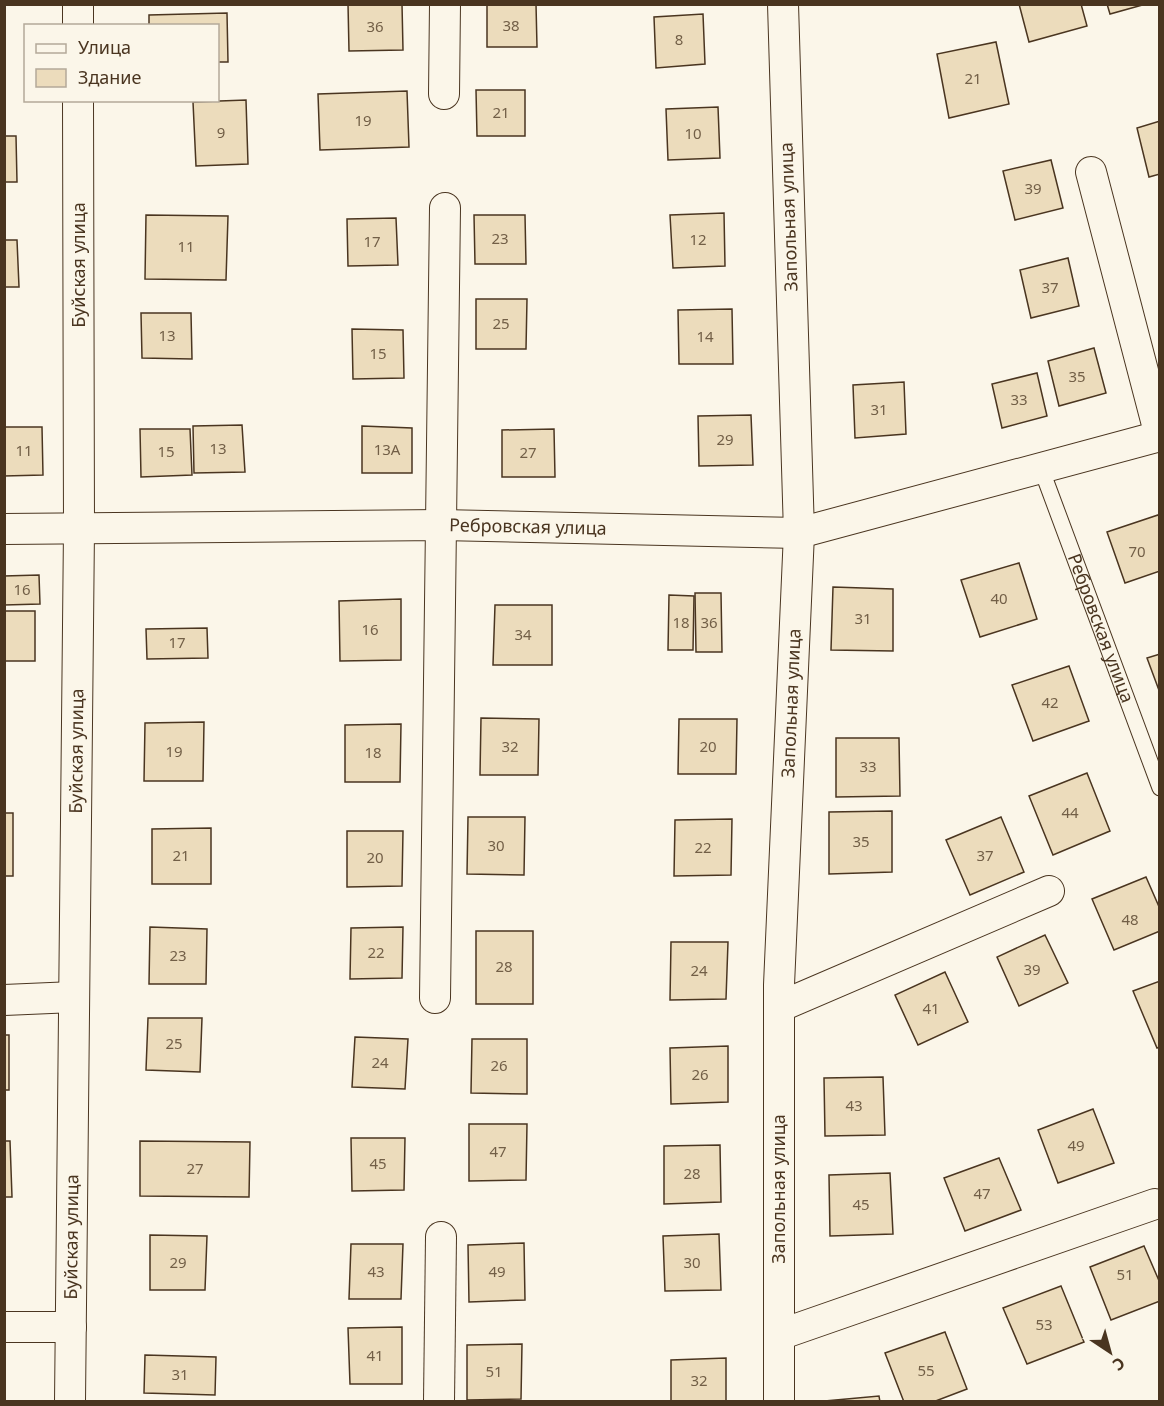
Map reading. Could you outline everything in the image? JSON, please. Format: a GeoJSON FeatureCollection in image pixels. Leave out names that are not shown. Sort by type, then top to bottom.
{"type":"FeatureCollection","features":[{"type":"Feature","properties":{"kind":"street"},"geometry":{"type":"LineString","coordinates":[[78,4],[78,24]]}},
{"type":"Feature","properties":{"kind":"street"},"geometry":{"type":"LineString","coordinates":[[444,94],[445,4]]}},
{"type":"Feature","properties":{"kind":"street","name":"Запольная улица"},"geometry":{"type":"LineString","coordinates":[[779,1401],[779,973],[799,533],[783,4]]}},
{"type":"Feature","properties":{"kind":"street","name":"Буйская улица"},"geometry":{"type":"LineString","coordinates":[[70,1401],[79,529],[78,102]]}},
{"type":"Feature","properties":{"kind":"street"},"geometry":{"type":"LineString","coordinates":[[1091,172],[1160,436]]}},
{"type":"Feature","properties":{"kind":"street"},"geometry":{"type":"LineString","coordinates":[[435,998],[445,208]]}},
{"type":"Feature","properties":{"kind":"street","name":"Ребровская улица"},"geometry":{"type":"LineString","coordinates":[[4,529],[441,525],[799,533],[1160,436]]}},
{"type":"Feature","properties":{"kind":"street"},"geometry":{"type":"LineString","coordinates":[[779,1007],[1049,891]]}},
{"type":"Feature","properties":{"kind":"street"},"geometry":{"type":"LineString","coordinates":[[4,1000],[74,997]]}},
{"type":"Feature","properties":{"kind":"street"},"geometry":{"type":"LineString","coordinates":[[779,1335],[1155,1204]]}},
{"type":"Feature","properties":{"kind":"street"},"geometry":{"type":"LineString","coordinates":[[439,1401],[441,1237]]}},
{"type":"Feature","properties":{"kind":"street"},"geometry":{"type":"LineString","coordinates":[[4,1327],[71,1327]]}},
{"type":"Feature","properties":{"kind":"lane","name":"Ребровская улица"},"geometry":{"type":"LineString","coordinates":[[1041,468],[1160,788]]}},
{"type":"Feature","properties":{"kind":"building"},"geometry":{"type":"Polygon","coordinates":[[[348,4],[402,4],[403,50],[349,51],[348,4]]]}},
{"type":"Feature","properties":{"kind":"building"},"geometry":{"type":"Polygon","coordinates":[[[487,4],[536,4],[537,47],[487,47],[487,4]]]}},
{"type":"Feature","properties":{"kind":"building"},"geometry":{"type":"Polygon","coordinates":[[[1019,4],[1081,4],[1087,26],[1029,42],[1019,4]]]}},
{"type":"Feature","properties":{"kind":"building"},"geometry":{"type":"Polygon","coordinates":[[[1107,4],[1146,4],[1110,14],[1107,4]]]}},
{"type":"Feature","properties":{"kind":"building"},"geometry":{"type":"Polygon","coordinates":[[[227,13],[228,62],[219,62],[219,24],[149,24],[149,15],[227,13]]]}},
{"type":"Feature","properties":{"kind":"building"},"geometry":{"type":"Polygon","coordinates":[[[703,14],[705,64],[656,68],[654,17],[703,14]]]}},
{"type":"Feature","properties":{"kind":"building"},"geometry":{"type":"Polygon","coordinates":[[[996,42],[1009,104],[949,118],[937,54],[996,42]]]}},
{"type":"Feature","properties":{"kind":"building"},"geometry":{"type":"Polygon","coordinates":[[[476,90],[525,90],[525,136],[477,136],[476,90]]]}},
{"type":"Feature","properties":{"kind":"building"},"geometry":{"type":"Polygon","coordinates":[[[407,91],[409,147],[320,150],[318,94],[407,91]]]}},
{"type":"Feature","properties":{"kind":"building"},"geometry":{"type":"Polygon","coordinates":[[[246,100],[248,164],[196,166],[193,102],[246,100]]]}},
{"type":"Feature","properties":{"kind":"building"},"geometry":{"type":"Polygon","coordinates":[[[718,107],[720,158],[668,160],[666,109],[718,107]]]}},
{"type":"Feature","properties":{"kind":"building"},"geometry":{"type":"Polygon","coordinates":[[[1160,121],[1160,174],[1149,177],[1137,128],[1160,121]]]}},
{"type":"Feature","properties":{"kind":"building"},"geometry":{"type":"Polygon","coordinates":[[[4,136],[16,136],[17,182],[4,182],[4,136]]]}},
{"type":"Feature","properties":{"kind":"building"},"geometry":{"type":"Polygon","coordinates":[[[1051,160],[1063,208],[1015,220],[1003,171],[1051,160]]]}},
{"type":"Feature","properties":{"kind":"building"},"geometry":{"type":"Polygon","coordinates":[[[724,213],[725,266],[673,268],[670,215],[724,213]]]}},
{"type":"Feature","properties":{"kind":"building"},"geometry":{"type":"Polygon","coordinates":[[[146,215],[228,216],[226,280],[145,279],[146,215]]]}},
{"type":"Feature","properties":{"kind":"building"},"geometry":{"type":"Polygon","coordinates":[[[474,215],[525,215],[526,264],[475,264],[474,215]]]}},
{"type":"Feature","properties":{"kind":"building"},"geometry":{"type":"Polygon","coordinates":[[[396,218],[398,265],[348,266],[347,219],[396,218]]]}},
{"type":"Feature","properties":{"kind":"building"},"geometry":{"type":"Polygon","coordinates":[[[4,240],[17,240],[19,287],[4,287],[4,240]]]}},
{"type":"Feature","properties":{"kind":"building"},"geometry":{"type":"Polygon","coordinates":[[[1068,258],[1079,306],[1031,318],[1020,270],[1068,258]]]}},
{"type":"Feature","properties":{"kind":"building"},"geometry":{"type":"Polygon","coordinates":[[[476,299],[527,299],[526,349],[476,349],[476,299]]]}},
{"type":"Feature","properties":{"kind":"building"},"geometry":{"type":"Polygon","coordinates":[[[732,309],[733,364],[679,364],[678,310],[732,309]]]}},
{"type":"Feature","properties":{"kind":"building"},"geometry":{"type":"Polygon","coordinates":[[[141,313],[191,313],[192,359],[142,358],[141,313]]]}},
{"type":"Feature","properties":{"kind":"building"},"geometry":{"type":"Polygon","coordinates":[[[352,329],[403,330],[404,378],[353,379],[352,329]]]}},
{"type":"Feature","properties":{"kind":"building"},"geometry":{"type":"Polygon","coordinates":[[[1094,348],[1106,393],[1059,406],[1048,361],[1094,348]]]}},
{"type":"Feature","properties":{"kind":"building"},"geometry":{"type":"Polygon","coordinates":[[[1037,373],[1047,416],[1002,428],[992,384],[1037,373]]]}},
{"type":"Feature","properties":{"kind":"building"},"geometry":{"type":"Polygon","coordinates":[[[904,382],[906,434],[855,438],[853,385],[904,382]]]}},
{"type":"Feature","properties":{"kind":"building"},"geometry":{"type":"Polygon","coordinates":[[[751,415],[753,465],[699,466],[698,416],[751,415]]]}},
{"type":"Feature","properties":{"kind":"building"},"geometry":{"type":"Polygon","coordinates":[[[242,425],[245,472],[194,473],[193,426],[242,425]]]}},
{"type":"Feature","properties":{"kind":"building"},"geometry":{"type":"Polygon","coordinates":[[[362,426],[412,428],[412,473],[362,473],[362,426]]]}},
{"type":"Feature","properties":{"kind":"building"},"geometry":{"type":"Polygon","coordinates":[[[4,427],[42,427],[43,475],[4,476],[4,427]]]}},
{"type":"Feature","properties":{"kind":"building"},"geometry":{"type":"Polygon","coordinates":[[[140,429],[190,429],[192,475],[141,477],[140,429]]]}},
{"type":"Feature","properties":{"kind":"building"},"geometry":{"type":"Polygon","coordinates":[[[554,429],[555,477],[502,477],[502,430],[554,429]]]}},
{"type":"Feature","properties":{"kind":"building"},"geometry":{"type":"Polygon","coordinates":[[[1158,515],[1160,518],[1160,571],[1125,583],[1107,532],[1158,515]]]}},
{"type":"Feature","properties":{"kind":"building"},"geometry":{"type":"Polygon","coordinates":[[[1019,563],[1037,619],[980,637],[961,580],[1019,563]]]}},
{"type":"Feature","properties":{"kind":"building"},"geometry":{"type":"Polygon","coordinates":[[[39,575],[40,604],[4,605],[4,576],[39,575]]]}},
{"type":"Feature","properties":{"kind":"building"},"geometry":{"type":"Polygon","coordinates":[[[833,587],[893,589],[893,651],[831,650],[833,587]]]}},
{"type":"Feature","properties":{"kind":"building"},"geometry":{"type":"Polygon","coordinates":[[[695,593],[721,593],[722,652],[696,652],[695,593]]]}},
{"type":"Feature","properties":{"kind":"building"},"geometry":{"type":"Polygon","coordinates":[[[669,595],[694,596],[693,650],[668,650],[669,595]]]}},
{"type":"Feature","properties":{"kind":"building"},"geometry":{"type":"Polygon","coordinates":[[[401,599],[401,660],[340,661],[339,601],[401,599]]]}},
{"type":"Feature","properties":{"kind":"building"},"geometry":{"type":"Polygon","coordinates":[[[495,605],[552,605],[552,665],[493,665],[495,605]]]}},
{"type":"Feature","properties":{"kind":"building"},"geometry":{"type":"Polygon","coordinates":[[[4,611],[35,611],[35,661],[4,661],[4,611]]]}},
{"type":"Feature","properties":{"kind":"building"},"geometry":{"type":"Polygon","coordinates":[[[207,628],[208,658],[147,659],[146,629],[207,628]]]}},
{"type":"Feature","properties":{"kind":"building"},"geometry":{"type":"Polygon","coordinates":[[[1160,654],[1160,693],[1147,658],[1160,654]]]}},
{"type":"Feature","properties":{"kind":"building"},"geometry":{"type":"Polygon","coordinates":[[[1069,666],[1089,721],[1033,741],[1012,685],[1069,666]]]}},
{"type":"Feature","properties":{"kind":"building"},"geometry":{"type":"Polygon","coordinates":[[[481,718],[539,719],[538,775],[480,775],[481,718]]]}},
{"type":"Feature","properties":{"kind":"building"},"geometry":{"type":"Polygon","coordinates":[[[679,719],[737,719],[736,774],[678,774],[679,719]]]}},
{"type":"Feature","properties":{"kind":"building"},"geometry":{"type":"Polygon","coordinates":[[[204,722],[203,781],[144,781],[145,723],[204,722]]]}},
{"type":"Feature","properties":{"kind":"building"},"geometry":{"type":"Polygon","coordinates":[[[401,724],[400,782],[345,782],[345,725],[401,724]]]}},
{"type":"Feature","properties":{"kind":"building"},"geometry":{"type":"Polygon","coordinates":[[[836,738],[899,738],[900,796],[836,797],[836,738]]]}},
{"type":"Feature","properties":{"kind":"building"},"geometry":{"type":"Polygon","coordinates":[[[1087,773],[1110,831],[1053,855],[1029,796],[1087,773]]]}},
{"type":"Feature","properties":{"kind":"building"},"geometry":{"type":"Polygon","coordinates":[[[892,811],[892,872],[829,874],[829,812],[892,811]]]}},
{"type":"Feature","properties":{"kind":"building"},"geometry":{"type":"Polygon","coordinates":[[[4,813],[13,813],[13,876],[4,876],[4,813]]]}},
{"type":"Feature","properties":{"kind":"building"},"geometry":{"type":"Polygon","coordinates":[[[468,817],[525,817],[524,875],[467,874],[468,817]]]}},
{"type":"Feature","properties":{"kind":"building"},"geometry":{"type":"Polygon","coordinates":[[[1001,817],[1024,872],[970,895],[946,840],[1001,817]]]}},
{"type":"Feature","properties":{"kind":"building"},"geometry":{"type":"Polygon","coordinates":[[[732,819],[731,875],[674,876],[675,820],[732,819]]]}},
{"type":"Feature","properties":{"kind":"building"},"geometry":{"type":"Polygon","coordinates":[[[211,828],[211,884],[152,884],[152,829],[211,828]]]}},
{"type":"Feature","properties":{"kind":"building"},"geometry":{"type":"Polygon","coordinates":[[[347,831],[403,831],[402,886],[347,887],[347,831]]]}},
{"type":"Feature","properties":{"kind":"building"},"geometry":{"type":"Polygon","coordinates":[[[1146,877],[1160,909],[1160,931],[1114,950],[1092,899],[1146,877]]]}},
{"type":"Feature","properties":{"kind":"building"},"geometry":{"type":"Polygon","coordinates":[[[150,927],[207,929],[206,984],[149,984],[150,927]]]}},
{"type":"Feature","properties":{"kind":"building"},"geometry":{"type":"Polygon","coordinates":[[[403,927],[402,978],[350,979],[351,928],[403,927]]]}},
{"type":"Feature","properties":{"kind":"building"},"geometry":{"type":"Polygon","coordinates":[[[476,931],[533,931],[533,1004],[476,1004],[476,931]]]}},
{"type":"Feature","properties":{"kind":"building"},"geometry":{"type":"Polygon","coordinates":[[[1045,935],[1068,983],[1019,1006],[997,957],[1045,935]]]}},
{"type":"Feature","properties":{"kind":"building"},"geometry":{"type":"Polygon","coordinates":[[[671,942],[728,942],[726,999],[670,1000],[671,942]]]}},
{"type":"Feature","properties":{"kind":"building"},"geometry":{"type":"Polygon","coordinates":[[[945,972],[968,1022],[918,1045],[895,995],[945,972]]]}},
{"type":"Feature","properties":{"kind":"building"},"geometry":{"type":"Polygon","coordinates":[[[1160,981],[1160,1047],[1157,1048],[1133,991],[1160,981]]]}},
{"type":"Feature","properties":{"kind":"building"},"geometry":{"type":"Polygon","coordinates":[[[148,1018],[202,1018],[200,1072],[146,1070],[148,1018]]]}},
{"type":"Feature","properties":{"kind":"building"},"geometry":{"type":"Polygon","coordinates":[[[4,1035],[9,1035],[9,1090],[4,1090],[4,1035]]]}},
{"type":"Feature","properties":{"kind":"building"},"geometry":{"type":"Polygon","coordinates":[[[355,1037],[408,1039],[405,1089],[352,1087],[355,1037]]]}},
{"type":"Feature","properties":{"kind":"building"},"geometry":{"type":"Polygon","coordinates":[[[472,1039],[527,1039],[527,1094],[471,1093],[472,1039]]]}},
{"type":"Feature","properties":{"kind":"building"},"geometry":{"type":"Polygon","coordinates":[[[728,1046],[728,1102],[671,1104],[670,1048],[728,1046]]]}},
{"type":"Feature","properties":{"kind":"building"},"geometry":{"type":"Polygon","coordinates":[[[883,1077],[885,1135],[825,1136],[824,1078],[883,1077]]]}},
{"type":"Feature","properties":{"kind":"building"},"geometry":{"type":"Polygon","coordinates":[[[1093,1109],[1114,1163],[1058,1183],[1038,1130],[1093,1109]]]}},
{"type":"Feature","properties":{"kind":"building"},"geometry":{"type":"Polygon","coordinates":[[[469,1124],[527,1124],[526,1180],[469,1181],[469,1124]]]}},
{"type":"Feature","properties":{"kind":"building"},"geometry":{"type":"Polygon","coordinates":[[[351,1138],[405,1138],[404,1190],[352,1191],[351,1138]]]}},
{"type":"Feature","properties":{"kind":"building"},"geometry":{"type":"Polygon","coordinates":[[[4,1141],[10,1141],[12,1197],[4,1197],[4,1141]]]}},
{"type":"Feature","properties":{"kind":"building"},"geometry":{"type":"Polygon","coordinates":[[[140,1141],[250,1142],[249,1197],[140,1196],[140,1141]]]}},
{"type":"Feature","properties":{"kind":"building"},"geometry":{"type":"Polygon","coordinates":[[[720,1145],[721,1202],[664,1204],[664,1146],[720,1145]]]}},
{"type":"Feature","properties":{"kind":"building"},"geometry":{"type":"Polygon","coordinates":[[[999,1158],[1021,1210],[965,1231],[944,1178],[999,1158]]]}},
{"type":"Feature","properties":{"kind":"building"},"geometry":{"type":"Polygon","coordinates":[[[890,1173],[893,1234],[830,1236],[829,1175],[890,1173]]]}},
{"type":"Feature","properties":{"kind":"building"},"geometry":{"type":"Polygon","coordinates":[[[719,1234],[721,1290],[665,1291],[663,1236],[719,1234]]]}},
{"type":"Feature","properties":{"kind":"building"},"geometry":{"type":"Polygon","coordinates":[[[150,1235],[207,1236],[205,1290],[150,1290],[150,1235]]]}},
{"type":"Feature","properties":{"kind":"building"},"geometry":{"type":"Polygon","coordinates":[[[524,1243],[525,1300],[469,1302],[468,1245],[524,1243]]]}},
{"type":"Feature","properties":{"kind":"building"},"geometry":{"type":"Polygon","coordinates":[[[351,1244],[403,1244],[401,1299],[349,1299],[351,1244]]]}},
{"type":"Feature","properties":{"kind":"building"},"geometry":{"type":"Polygon","coordinates":[[[1144,1246],[1160,1283],[1160,1301],[1111,1320],[1090,1267],[1144,1246]]]}},
{"type":"Feature","properties":{"kind":"building"},"geometry":{"type":"Polygon","coordinates":[[[1061,1286],[1084,1342],[1027,1364],[1003,1308],[1061,1286]]]}},
{"type":"Feature","properties":{"kind":"building"},"geometry":{"type":"Polygon","coordinates":[[[402,1327],[402,1384],[350,1384],[348,1328],[402,1327]]]}},
{"type":"Feature","properties":{"kind":"building"},"geometry":{"type":"Polygon","coordinates":[[[945,1332],[967,1389],[933,1402],[904,1402],[885,1353],[945,1332]]]}},
{"type":"Feature","properties":{"kind":"building"},"geometry":{"type":"Polygon","coordinates":[[[522,1344],[521,1399],[467,1400],[467,1345],[522,1344]]]}},
{"type":"Feature","properties":{"kind":"building"},"geometry":{"type":"Polygon","coordinates":[[[145,1355],[216,1357],[215,1395],[144,1393],[145,1355]]]}},
{"type":"Feature","properties":{"kind":"building"},"geometry":{"type":"Polygon","coordinates":[[[726,1358],[726,1402],[671,1402],[671,1360],[726,1358]]]}},
{"type":"Feature","properties":{"kind":"building"},"geometry":{"type":"Polygon","coordinates":[[[879,1396],[880,1402],[825,1402],[825,1401],[879,1396]]]}}]}
